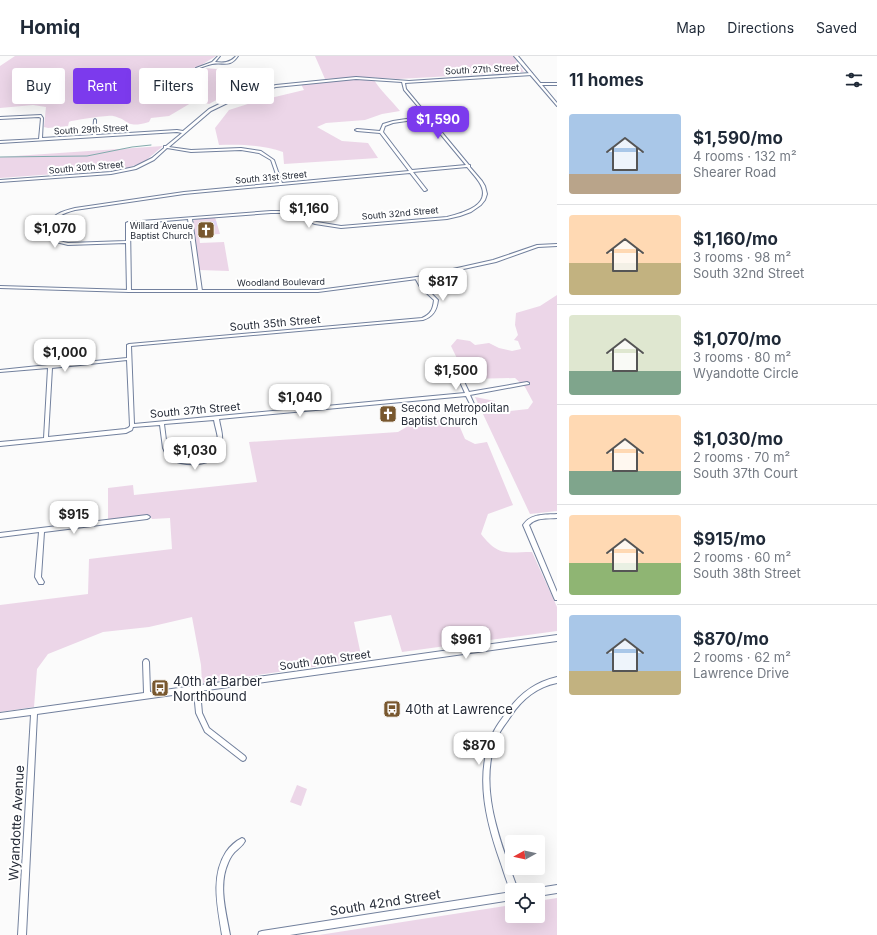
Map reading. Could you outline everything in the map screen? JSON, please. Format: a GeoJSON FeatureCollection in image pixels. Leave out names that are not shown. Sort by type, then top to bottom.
{"type":"FeatureCollection","features":[{"type":"Feature","properties":{"kind":"street"},"geometry":{"type":"LineString","coordinates":[[213,63],[219,56]]}},
{"type":"Feature","properties":{"kind":"street"},"geometry":{"type":"LineString","coordinates":[[197,68],[213,63],[229,63],[236,59],[237,56]]}},
{"type":"Feature","properties":{"kind":"street"},"geometry":{"type":"LineString","coordinates":[[516,56],[556,103]]}},
{"type":"Feature","properties":{"kind":"street","name":"South 27th Street"},"geometry":{"type":"LineString","coordinates":[[403,82],[531,74]]}},
{"type":"Feature","properties":{"kind":"street","name":"South 30th Street"},"geometry":{"type":"LineString","coordinates":[[0,180],[121,172],[143,165],[201,117],[220,105],[239,96],[262,89],[290,84],[356,78],[403,82]]}},
{"type":"Feature","properties":{"kind":"street"},"geometry":{"type":"LineString","coordinates":[[403,82],[405,89],[469,166]]}},
{"type":"Feature","properties":{"kind":"street"},"geometry":{"type":"LineString","coordinates":[[540,84],[557,84]]}},
{"type":"Feature","properties":{"kind":"street"},"geometry":{"type":"LineString","coordinates":[[0,118],[37,116],[42,118],[40,140]]}},
{"type":"Feature","properties":{"kind":"street"},"geometry":{"type":"LineString","coordinates":[[381,132],[384,125],[393,122],[428,117]]}},
{"type":"Feature","properties":{"kind":"street"},"geometry":{"type":"LineString","coordinates":[[94,120],[94,136]]}},
{"type":"Feature","properties":{"kind":"street"},"geometry":{"type":"LineString","coordinates":[[357,130],[381,132],[425,190]]}},
{"type":"Feature","properties":{"kind":"street","name":"South 29th Street"},"geometry":{"type":"LineString","coordinates":[[0,142],[177,131],[183,132]]}},
{"type":"Feature","properties":{"kind":"street"},"geometry":{"type":"LineString","coordinates":[[165,147],[191,151],[248,149],[260,152],[270,157],[275,163],[281,184]]}},
{"type":"Feature","properties":{"kind":"street","name":"South 31st Street"},"geometry":{"type":"LineString","coordinates":[[128,242],[68,244],[51,238],[46,228],[48,223],[58,215],[75,209],[184,193],[469,166]]}},
{"type":"Feature","properties":{"kind":"street","name":"South 32nd Street"},"geometry":{"type":"LineString","coordinates":[[128,242],[128,222],[262,212],[286,212],[316,223],[341,226],[447,218],[461,215],[473,210],[481,203],[485,193],[481,182],[469,166]]}},
{"type":"Feature","properties":{"kind":"street"},"geometry":{"type":"LineString","coordinates":[[190,218],[200,291]]}},
{"type":"Feature","properties":{"kind":"street"},"geometry":{"type":"LineString","coordinates":[[128,242],[129,291]]}},
{"type":"Feature","properties":{"kind":"street","name":"Woodland Boulevard"},"geometry":{"type":"LineString","coordinates":[[0,287],[129,291],[318,291],[417,278],[494,261],[537,246],[557,245]]}},
{"type":"Feature","properties":{"kind":"street","name":"South 35th Street"},"geometry":{"type":"LineString","coordinates":[[128,359],[129,345],[423,320],[434,312],[436,300],[421,286],[417,278]]}},
{"type":"Feature","properties":{"kind":"street"},"geometry":{"type":"LineString","coordinates":[[46,439],[50,366],[53,346]]}},
{"type":"Feature","properties":{"kind":"street"},"geometry":{"type":"LineString","coordinates":[[0,371],[128,359],[132,426]]}},
{"type":"Feature","properties":{"kind":"street"},"geometry":{"type":"LineString","coordinates":[[457,371],[466,394],[472,404]]}},
{"type":"Feature","properties":{"kind":"street","name":"South 37th Street"},"geometry":{"type":"LineString","coordinates":[[0,444],[126,431],[132,426],[466,394],[528,383]]}},
{"type":"Feature","properties":{"kind":"street"},"geometry":{"type":"LineString","coordinates":[[162,423],[165,448],[170,458],[185,463],[199,462],[207,459],[218,448],[220,438],[216,418]]}},
{"type":"Feature","properties":{"kind":"street"},"geometry":{"type":"LineString","coordinates":[[557,516],[534,518],[527,522],[526,530],[557,598]]}},
{"type":"Feature","properties":{"kind":"street"},"geometry":{"type":"LineString","coordinates":[[0,535],[147,517]]}},
{"type":"Feature","properties":{"kind":"street"},"geometry":{"type":"LineString","coordinates":[[41,582],[38,577],[42,530]]}},
{"type":"Feature","properties":{"kind":"street","name":"South 40th Street"},"geometry":{"type":"LineString","coordinates":[[0,716],[557,638]]}},
{"type":"Feature","properties":{"kind":"street"},"geometry":{"type":"LineString","coordinates":[[146,662],[146,695]]}},
{"type":"Feature","properties":{"kind":"street"},"geometry":{"type":"LineString","coordinates":[[512,883],[491,820],[487,789],[488,762],[494,739],[499,728],[513,707],[535,689],[557,680]]}},
{"type":"Feature","properties":{"kind":"street"},"geometry":{"type":"LineString","coordinates":[[197,688],[199,713],[207,730],[243,758]]}},
{"type":"Feature","properties":{"kind":"street","name":"Wyandotte Avenue"},"geometry":{"type":"LineString","coordinates":[[22,935],[34,712]]}},
{"type":"Feature","properties":{"kind":"street"},"geometry":{"type":"LineString","coordinates":[[226,935],[220,892],[221,874],[225,860],[231,850],[242,841]]}},
{"type":"Feature","properties":{"kind":"street"},"geometry":{"type":"LineString","coordinates":[[545,891],[557,889]]}},
{"type":"Feature","properties":{"kind":"street","name":"South 42nd Street"},"geometry":{"type":"LineString","coordinates":[[262,935],[505,897]]}},
{"type":"Feature","properties":{"kind":"shaded area"},"geometry":{"type":"Polygon","coordinates":[[[15,56],[216,56],[203,64],[204,68],[139,68],[139,104],[189,104],[169,116],[151,118],[149,122],[136,125],[110,116],[77,120],[69,122],[68,126],[48,128],[44,127],[46,107],[33,105],[0,108],[0,66],[15,56]]]}},
{"type":"Feature","properties":{"kind":"shaded area"},"geometry":{"type":"Polygon","coordinates":[[[315,56],[513,56],[524,72],[398,79],[363,77],[325,79],[315,56]]]}},
{"type":"Feature","properties":{"kind":"shaded area"},"geometry":{"type":"Polygon","coordinates":[[[208,68],[216,69],[216,100],[209,104],[208,68]]]}},
{"type":"Feature","properties":{"kind":"shaded area"},"geometry":{"type":"Polygon","coordinates":[[[353,79],[374,80],[400,111],[382,114],[365,120],[326,123],[317,127],[342,141],[368,143],[378,158],[284,164],[283,152],[251,146],[219,145],[215,128],[229,110],[248,104],[274,104],[274,97],[304,90],[301,84],[353,79]]]}},
{"type":"Feature","properties":{"kind":"shaded area"},"geometry":{"type":"Polygon","coordinates":[[[163,146],[144,162],[124,169],[0,178],[0,157],[163,146]]]}},
{"type":"Feature","properties":{"kind":"shaded area"},"geometry":{"type":"Polygon","coordinates":[[[215,217],[220,234],[199,235],[200,243],[224,242],[229,271],[199,270],[193,221],[196,219],[215,217]]]}},
{"type":"Feature","properties":{"kind":"shaded area"},"geometry":{"type":"Polygon","coordinates":[[[557,295],[557,511],[530,514],[475,397],[495,401],[501,412],[528,409],[533,402],[525,387],[515,378],[467,379],[451,346],[457,339],[470,341],[475,345],[489,343],[499,348],[512,351],[521,349],[518,341],[514,340],[518,335],[515,325],[516,313],[540,306],[557,295]]]}},
{"type":"Feature","properties":{"kind":"shaded area"},"geometry":{"type":"Polygon","coordinates":[[[456,418],[465,439],[475,444],[487,442],[513,505],[488,514],[481,534],[493,547],[498,550],[504,552],[532,552],[557,607],[557,631],[402,652],[391,615],[354,622],[362,660],[202,683],[201,665],[192,617],[149,627],[103,632],[48,654],[37,669],[34,707],[0,712],[0,605],[88,594],[89,559],[172,549],[170,518],[152,519],[149,515],[108,520],[108,488],[133,485],[134,495],[257,482],[249,442],[398,432],[415,422],[456,418]]]}},
{"type":"Feature","properties":{"kind":"shaded area"},"geometry":{"type":"Polygon","coordinates":[[[297,785],[307,789],[301,806],[290,802],[297,785]]]}},
{"type":"Feature","properties":{"kind":"shaded area"},"geometry":{"type":"Polygon","coordinates":[[[557,898],[557,935],[319,935],[505,906],[505,923],[545,923],[545,900],[557,898]]]}},
{"type":"Feature","properties":{"kind":"building","name":"Willard Avenue Baptist Church"},"geometry":{"type":"Polygon","coordinates":[[[216,221],[217,226],[210,227],[211,233],[202,234],[201,223],[216,221]]]}},
{"type":"Feature","properties":{"kind":"waterway"},"geometry":{"type":"LineString","coordinates":[[0,157],[87,156],[132,147],[151,145]]}},
{"type":"Feature","properties":{"kind":"place","name":"Willard Avenue Baptist Church"},"geometry":{"type":"Point","coordinates":[206,230]}},
{"type":"Feature","properties":{"kind":"place","name":"Second Metropolitan Baptist Church"},"geometry":{"type":"Point","coordinates":[388,414]}},
{"type":"Feature","properties":{"kind":"place","name":"40th at Barber Northbound"},"geometry":{"type":"Point","coordinates":[160,688]}},
{"type":"Feature","properties":{"kind":"place","name":"40th at Lawrence"},"geometry":{"type":"Point","coordinates":[392,709]}}]}
